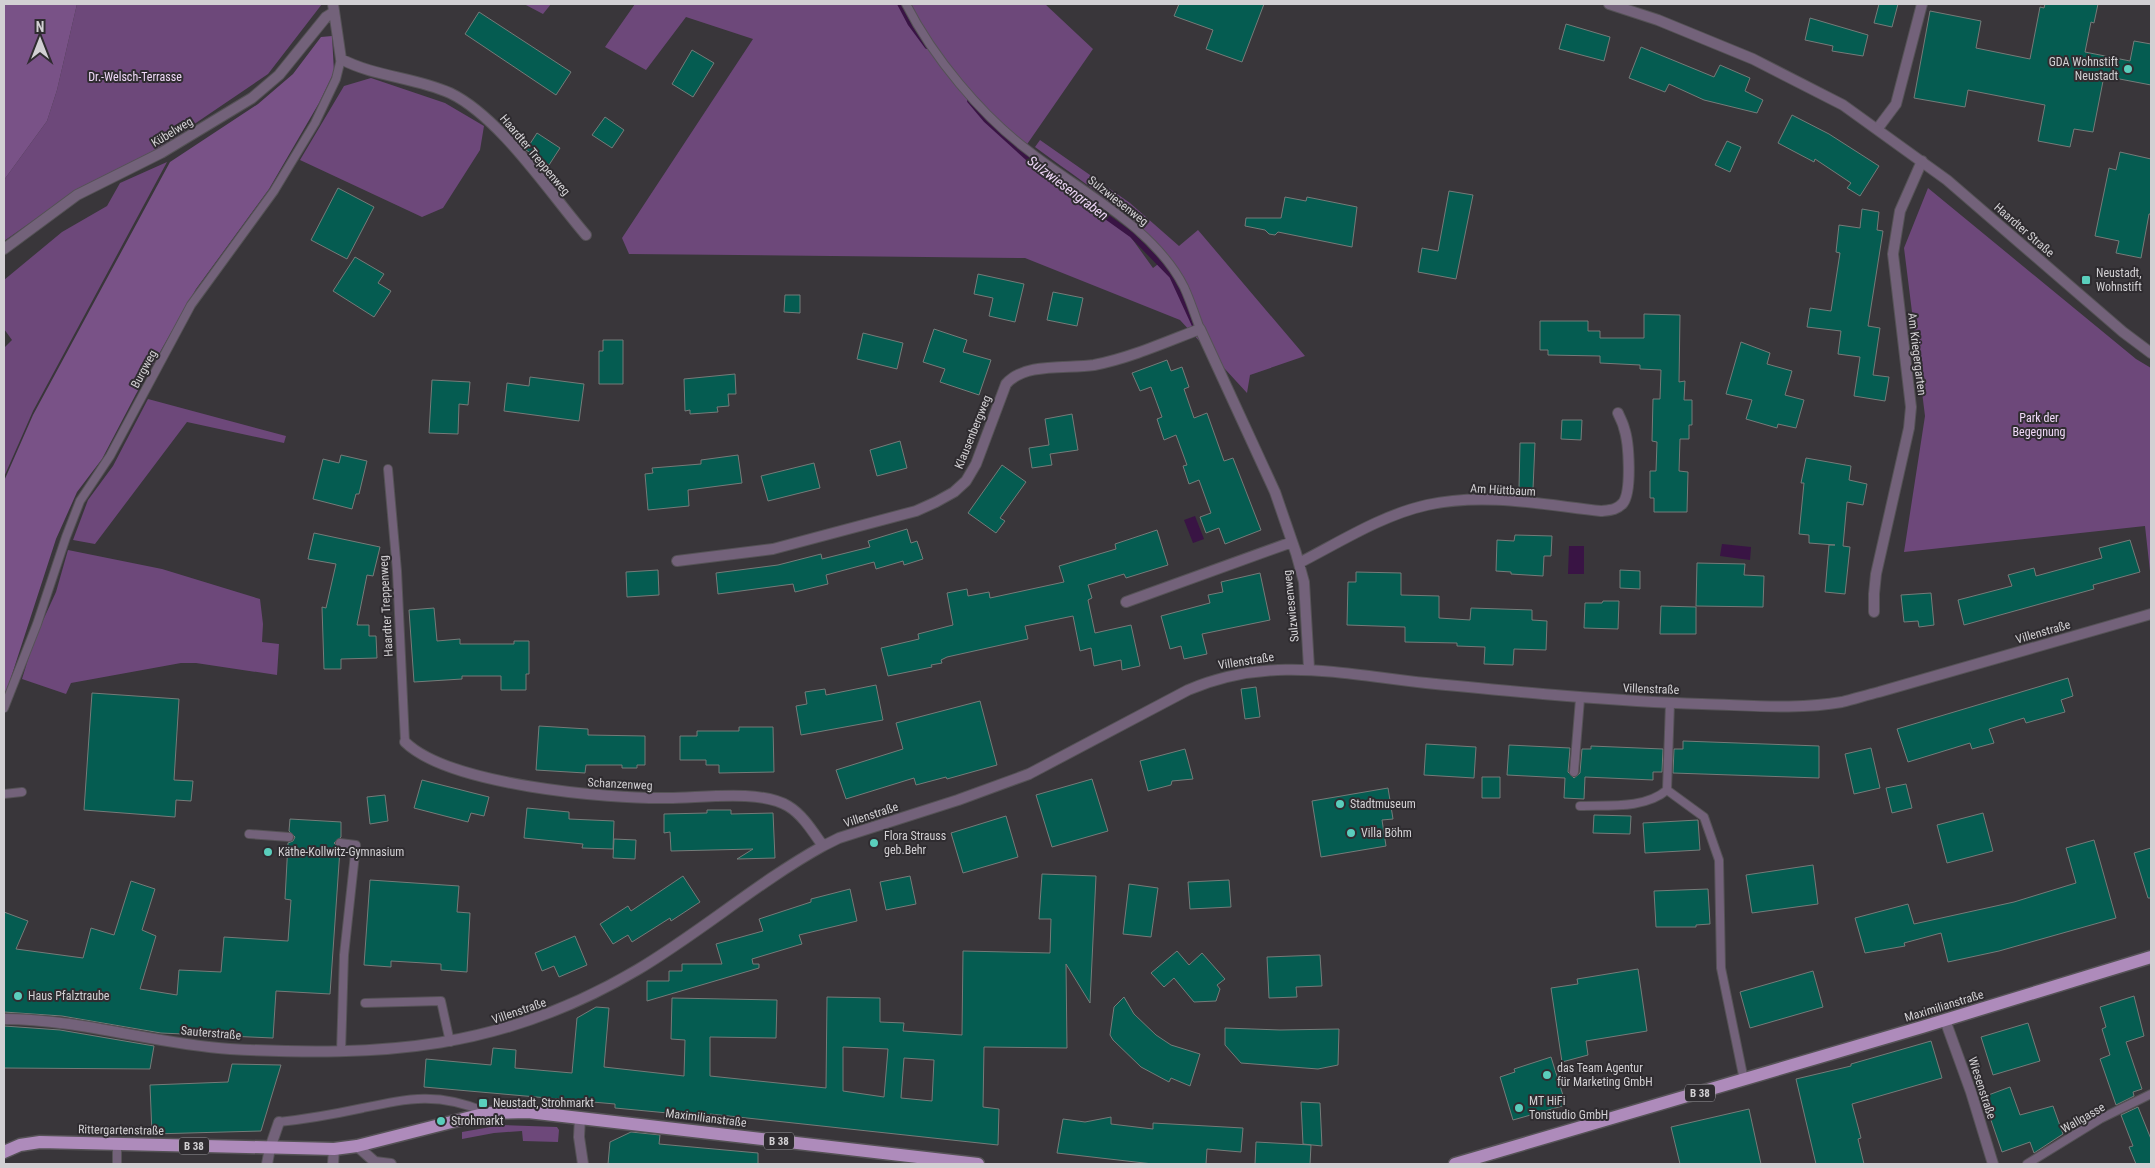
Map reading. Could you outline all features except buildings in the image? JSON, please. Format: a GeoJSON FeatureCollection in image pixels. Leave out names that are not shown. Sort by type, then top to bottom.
{"type":"FeatureCollection","features":[{"type":"Feature","properties":{"kind":"main road","name":"Maximilianstraße"},"geometry":{"type":"LineString","coordinates":[[1455,1164],[1744,1080],[2151,957]]}},
{"type":"Feature","properties":{"kind":"main road","name":"B 38"},"geometry":{"type":"LineString","coordinates":[[270,1148],[334,1149],[357,1146],[487,1113],[528,1112],[580,1117]]}},
{"type":"Feature","properties":{"kind":"main road","name":"Maximilianstraße"},"geometry":{"type":"LineString","coordinates":[[580,1117],[978,1164]]}},
{"type":"Feature","properties":{"kind":"main road","name":"Rittergartenstraße"},"geometry":{"type":"LineString","coordinates":[[4,1152],[20,1145],[40,1142],[270,1148]]}},
{"type":"Feature","properties":{"kind":"street","name":"Haardter Straße"},"geometry":{"type":"LineString","coordinates":[[1609,4],[1623,6],[1702,37],[1790,76],[1843,105],[1922,161],[2123,332],[2151,353]]}},
{"type":"Feature","properties":{"kind":"street"},"geometry":{"type":"LineString","coordinates":[[1878,128],[1896,104],[1922,4]]}},
{"type":"Feature","properties":{"kind":"street"},"geometry":{"type":"LineString","coordinates":[[334,8],[342,59]]}},
{"type":"Feature","properties":{"kind":"street","name":"Kübelweg"},"geometry":{"type":"LineString","coordinates":[[4,249],[77,196],[161,153],[252,98],[279,74],[334,8]]}},
{"type":"Feature","properties":{"kind":"street","name":"Haardter Treppenweg"},"geometry":{"type":"LineString","coordinates":[[342,59],[353,65],[428,85],[450,93],[469,104],[500,132],[586,234]]}},
{"type":"Feature","properties":{"kind":"street","name":"Am Kriegergarten"},"geometry":{"type":"LineString","coordinates":[[1874,612],[1876,574],[1909,428],[1910,407],[1893,254],[1900,211],[1922,161]]}},
{"type":"Feature","properties":{"kind":"street","name":"Sulzwiesenweg"},"geometry":{"type":"LineString","coordinates":[[1200,329],[1275,492],[1299,563],[1306,609],[1308,668]]}},
{"type":"Feature","properties":{"kind":"street","name":"Klausenbergweg"},"geometry":{"type":"LineString","coordinates":[[677,561],[773,549],[916,511],[954,492],[966,481],[976,464],[1006,384],[1012,377],[1024,372],[1095,365],[1200,329]]}},
{"type":"Feature","properties":{"kind":"street","name":"Am Hüttbaum"},"geometry":{"type":"LineString","coordinates":[[1299,563],[1379,523],[1428,505],[1482,500],[1602,511],[1616,509],[1624,502],[1627,491],[1628,464],[1625,429],[1618,414]]}},
{"type":"Feature","properties":{"kind":"street"},"geometry":{"type":"LineString","coordinates":[[1126,602],[1292,542]]}},
{"type":"Feature","properties":{"kind":"street","name":"Villenstraße"},"geometry":{"type":"LineString","coordinates":[[418,1047],[490,1034],[524,1023],[594,994],[666,951],[823,846],[839,838],[975,794],[1029,774],[1157,706],[1212,680],[1276,668],[1308,668],[1380,678],[1580,699],[1792,706],[1841,702],[2151,614]]}},
{"type":"Feature","properties":{"kind":"street","name":"Schanzenweg"},"geometry":{"type":"LineString","coordinates":[[405,742],[425,756],[486,777],[579,794],[666,798],[741,797],[779,802],[789,806],[803,818],[823,846]]}},
{"type":"Feature","properties":{"kind":"street","name":"Sauterstraße"},"geometry":{"type":"LineString","coordinates":[[4,1019],[67,1025],[210,1047],[342,1052],[418,1047]]}},
{"type":"Feature","properties":{"kind":"street","name":"Wiesenstraße"},"geometry":{"type":"LineString","coordinates":[[1945,1020],[1971,1092],[1993,1164]]}},
{"type":"Feature","properties":{"kind":"street"},"geometry":{"type":"LineString","coordinates":[[580,1117],[579,1137],[583,1164]]}},
{"type":"Feature","properties":{"kind":"street"},"geometry":{"type":"LineString","coordinates":[[267,1164],[270,1148],[280,1122]]}},
{"type":"Feature","properties":{"kind":"street"},"geometry":{"type":"LineString","coordinates":[[357,1146],[375,1162],[391,1164]]}},
{"type":"Feature","properties":{"kind":"street"},"geometry":{"type":"LineString","coordinates":[[333,1164],[334,1149]]}},
{"type":"Feature","properties":{"kind":"lane","name":"Sulzwiesenweg"},"geometry":{"type":"LineString","coordinates":[[906,4],[915,21],[958,81],[990,118],[1028,151],[1124,219],[1155,249],[1170,266],[1184,287],[1200,329]]}},
{"type":"Feature","properties":{"kind":"lane","name":"Burgweg"},"geometry":{"type":"LineString","coordinates":[[4,708],[37,624],[66,537],[80,502],[110,456],[191,305],[274,191],[315,123],[336,79],[342,59]]}},
{"type":"Feature","properties":{"kind":"lane","name":"Haardter Treppenweg"},"geometry":{"type":"LineString","coordinates":[[388,468],[397,570],[405,742]]}},
{"type":"Feature","properties":{"kind":"lane"},"geometry":{"type":"LineString","coordinates":[[1574,772],[1580,699]]}},
{"type":"Feature","properties":{"kind":"lane"},"geometry":{"type":"LineString","coordinates":[[1667,790],[1670,703]]}},
{"type":"Feature","properties":{"kind":"lane"},"geometry":{"type":"LineString","coordinates":[[1580,806],[1646,802],[1658,797],[1667,790]]}},
{"type":"Feature","properties":{"kind":"lane"},"geometry":{"type":"LineString","coordinates":[[1667,790],[1704,817],[1719,860],[1721,968],[1744,1080]]}},
{"type":"Feature","properties":{"kind":"lane"},"geometry":{"type":"LineString","coordinates":[[4,794],[22,792]]}},
{"type":"Feature","properties":{"kind":"lane"},"geometry":{"type":"LineString","coordinates":[[249,834],[289,837]]}},
{"type":"Feature","properties":{"kind":"lane"},"geometry":{"type":"LineString","coordinates":[[340,843],[356,845],[344,955],[342,1052]]}},
{"type":"Feature","properties":{"kind":"lane"},"geometry":{"type":"LineString","coordinates":[[365,1003],[441,1001],[450,1042]]}},
{"type":"Feature","properties":{"kind":"lane","name":"Wallgasse"},"geometry":{"type":"LineString","coordinates":[[2027,1164],[2100,1119],[2151,1094]]}},
{"type":"Feature","properties":{"kind":"lane"},"geometry":{"type":"LineString","coordinates":[[280,1122],[354,1110],[393,1100],[419,1098],[463,1103],[487,1113]]}},
{"type":"Feature","properties":{"kind":"lane"},"geometry":{"type":"LineString","coordinates":[[117,1164],[118,1144]]}},
{"type":"Feature","properties":{"kind":"green space","name":"Dr.-Welsch-Terrasse"},"geometry":{"type":"Polygon","coordinates":[[[77,4],[322,4],[268,74],[156,150],[77,190],[4,241],[4,180],[47,121],[57,90],[77,4]]]}},
{"type":"Feature","properties":{"kind":"green space"},"geometry":{"type":"Polygon","coordinates":[[[524,4],[551,4],[543,14],[524,4]]]}},
{"type":"Feature","properties":{"kind":"green space"},"geometry":{"type":"Polygon","coordinates":[[[635,4],[1045,4],[1093,49],[1021,153],[1040,171],[1130,236],[1153,268],[1166,258],[1152,241],[1104,198],[1035,147],[1040,140],[1130,203],[1179,246],[1198,230],[1305,356],[1250,375],[1247,393],[1180,320],[1025,258],[629,254],[622,238],[753,39],[686,17],[646,70],[605,47],[635,4]]]}},
{"type":"Feature","properties":{"kind":"green space"},"geometry":{"type":"Polygon","coordinates":[[[371,78],[445,103],[484,126],[480,150],[443,208],[422,217],[300,160],[344,86],[371,78]]]}},
{"type":"Feature","properties":{"kind":"green space"},"geometry":{"type":"Polygon","coordinates":[[[167,162],[33,411],[4,477],[4,348],[12,340],[4,329],[4,280],[62,232],[107,206],[120,183],[167,162]]]}},
{"type":"Feature","properties":{"kind":"green space","name":"Park der Begegnung"},"geometry":{"type":"Polygon","coordinates":[[[1928,188],[2136,359],[2151,368],[2151,580],[2145,526],[1904,552],[1925,416],[1904,248],[1928,188]]]}},
{"type":"Feature","properties":{"kind":"green space"},"geometry":{"type":"Polygon","coordinates":[[[148,399],[286,436],[284,443],[187,422],[95,544],[73,540],[88,500],[113,466],[148,399]]]}},
{"type":"Feature","properties":{"kind":"green space"},"geometry":{"type":"Polygon","coordinates":[[[68,550],[162,569],[260,599],[263,624],[262,642],[279,644],[277,675],[196,663],[181,663],[71,683],[66,694],[22,679],[34,640],[56,592],[68,550]]]}},
{"type":"Feature","properties":{"kind":"green space"},"geometry":{"type":"Polygon","coordinates":[[[502,1125],[557,1127],[559,1130],[558,1142],[523,1141],[522,1131],[494,1133],[462,1139],[462,1132],[502,1125]]]}},
{"type":"Feature","properties":{"kind":"shaded area"},"geometry":{"type":"Polygon","coordinates":[[[4,4],[77,4],[57,90],[47,121],[4,180],[4,4]]]}},
{"type":"Feature","properties":{"kind":"shaded area"},"geometry":{"type":"Polygon","coordinates":[[[332,36],[334,72],[319,103],[269,189],[196,289],[136,394],[102,459],[77,492],[56,539],[4,699],[4,481],[33,415],[170,162],[258,104],[293,74],[321,37],[332,36]]]}},
{"type":"Feature","properties":{"kind":"shaded area"},"geometry":{"type":"Polygon","coordinates":[[[1195,516],[1204,539],[1193,543],[1184,520],[1195,516]]]}},
{"type":"Feature","properties":{"kind":"shaded area"},"geometry":{"type":"Polygon","coordinates":[[[1722,544],[1751,547],[1750,560],[1720,556],[1722,544]]]}},
{"type":"Feature","properties":{"kind":"shaded area"},"geometry":{"type":"Polygon","coordinates":[[[1569,546],[1584,546],[1584,574],[1568,574],[1569,546]]]}},
{"type":"Feature","properties":{"kind":"waterway","name":"Sulzwiesengraben"},"geometry":{"type":"LineString","coordinates":[[900,4],[910,23],[927,46]]}},
{"type":"Feature","properties":{"kind":"waterway","name":"Sulzwiesengraben"},"geometry":{"type":"LineString","coordinates":[[970,101],[986,120],[1041,170],[1132,235],[1172,276],[1195,326]]}},
{"type":"Feature","properties":{"kind":"place","name":"GDA Wohnstift Neustadt"},"geometry":{"type":"Point","coordinates":[2128,69]}},
{"type":"Feature","properties":{"kind":"place","name":"Neustadt, Wohnstift"},"geometry":{"type":"Point","coordinates":[2086,280]}},
{"type":"Feature","properties":{"kind":"place","name":"Stadtmuseum"},"geometry":{"type":"Point","coordinates":[1340,804]}},
{"type":"Feature","properties":{"kind":"place","name":"Villa Böhm"},"geometry":{"type":"Point","coordinates":[1351,833]}},
{"type":"Feature","properties":{"kind":"place","name":"Flora Strauss geb.Behr"},"geometry":{"type":"Point","coordinates":[874,843]}},
{"type":"Feature","properties":{"kind":"place","name":"Käthe-Kollwitz-Gymnasium"},"geometry":{"type":"Point","coordinates":[268,852]}},
{"type":"Feature","properties":{"kind":"place","name":"Haus Pfalztraube"},"geometry":{"type":"Point","coordinates":[18,996]}},
{"type":"Feature","properties":{"kind":"place","name":"das Team Agentur für Marketing GmbH"},"geometry":{"type":"Point","coordinates":[1547,1075]}},
{"type":"Feature","properties":{"kind":"place","name":"Neustadt, Strohmarkt"},"geometry":{"type":"Point","coordinates":[483,1103]}},
{"type":"Feature","properties":{"kind":"place","name":"MT HiFi Tonstudio GmbH"},"geometry":{"type":"Point","coordinates":[1519,1108]}},
{"type":"Feature","properties":{"kind":"place","name":"Strohmarkt"},"geometry":{"type":"Point","coordinates":[441,1121]}}]}
